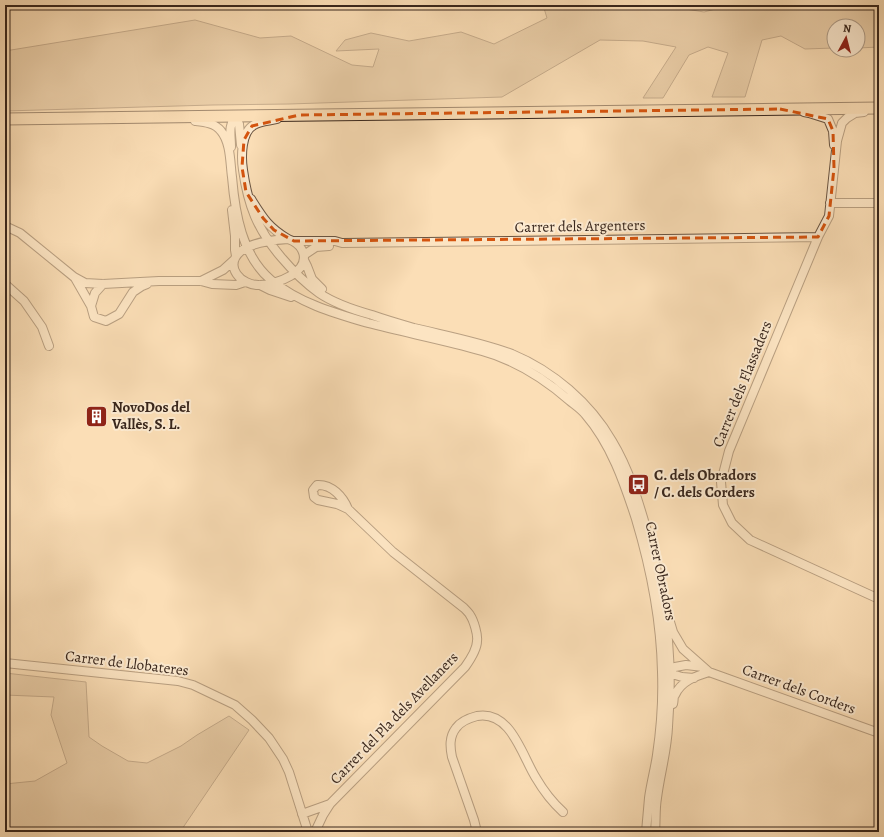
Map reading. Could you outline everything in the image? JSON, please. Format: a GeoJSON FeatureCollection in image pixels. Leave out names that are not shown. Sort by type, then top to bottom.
{"type":"FeatureCollection","features":[{"type":"Feature","properties":{"kind":"main road"},"geometry":{"type":"LineString","coordinates":[[7,119],[879,109]]}},
{"type":"Feature","properties":{"kind":"street","name":"Carrer dels Flassaders"},"geometry":{"type":"LineString","coordinates":[[780,109],[809,113],[828,119],[833,131],[834,168]]}},
{"type":"Feature","properties":{"kind":"street","name":"Carrer dels Flassaders"},"geometry":{"type":"LineString","coordinates":[[879,109],[855,113],[842,122],[837,141],[829,216],[818,237],[729,451],[721,482],[723,505],[732,523],[750,540],[879,599]]}},
{"type":"Feature","properties":{"kind":"street"},"geometry":{"type":"LineString","coordinates":[[241,154],[247,132],[252,126],[259,123],[299,115]]}},
{"type":"Feature","properties":{"kind":"street"},"geometry":{"type":"LineString","coordinates":[[169,116],[206,122],[219,128],[225,136],[230,154]]}},
{"type":"Feature","properties":{"kind":"street"},"geometry":{"type":"LineString","coordinates":[[235,116],[230,128],[230,154],[234,198],[239,222],[247,248],[258,267],[269,278],[300,298],[340,315],[483,344],[514,355],[546,372],[570,390],[593,414],[612,440],[628,472],[640,507],[664,602],[670,671],[670,702],[667,745],[653,799],[655,832]]}},
{"type":"Feature","properties":{"kind":"street"},"geometry":{"type":"LineString","coordinates":[[235,116],[239,124],[242,167],[246,192],[258,225],[282,258],[316,290],[326,297],[344,306],[399,327]]}},
{"type":"Feature","properties":{"kind":"street"},"geometry":{"type":"LineString","coordinates":[[246,192],[266,222],[274,230],[300,247],[312,279],[323,291],[326,297]]}},
{"type":"Feature","properties":{"kind":"street"},"geometry":{"type":"LineString","coordinates":[[234,198],[232,211],[235,236],[234,266],[237,275],[240,278],[252,285],[275,283],[296,272],[302,266],[304,257]]}},
{"type":"Feature","properties":{"kind":"street"},"geometry":{"type":"LineString","coordinates":[[830,203],[879,203]]}},
{"type":"Feature","properties":{"kind":"street"},"geometry":{"type":"LineString","coordinates":[[5,226],[20,233],[74,277],[85,283],[104,284],[154,281],[201,281],[212,284],[236,284],[245,282]]}},
{"type":"Feature","properties":{"kind":"street"},"geometry":{"type":"LineString","coordinates":[[5,229],[20,233]]}},
{"type":"Feature","properties":{"kind":"street","name":"Carrer dels Argenters"},"geometry":{"type":"LineString","coordinates":[[201,281],[223,270],[241,251],[269,241],[335,241],[342,243],[818,237]]}},
{"type":"Feature","properties":{"kind":"street","name":"Carrer dels Argenters"},"geometry":{"type":"LineString","coordinates":[[304,257],[316,247],[335,246],[342,243]]}},
{"type":"Feature","properties":{"kind":"street"},"geometry":{"type":"LineString","coordinates":[[74,277],[91,306],[94,317],[106,321],[119,314],[133,292],[154,281]]}},
{"type":"Feature","properties":{"kind":"street"},"geometry":{"type":"LineString","coordinates":[[5,284],[24,301],[42,327],[49,346]]}},
{"type":"Feature","properties":{"kind":"street"},"geometry":{"type":"LineString","coordinates":[[91,306],[95,293],[104,284]]}},
{"type":"Feature","properties":{"kind":"street"},"geometry":{"type":"LineString","coordinates":[[260,285],[274,292],[292,298],[300,298]]}},
{"type":"Feature","properties":{"kind":"street","name":"Carrer Obradors"},"geometry":{"type":"LineString","coordinates":[[399,327],[461,346],[484,351],[529,370],[559,391],[584,413],[618,466],[641,535],[649,566],[658,617],[662,673],[661,716],[653,799],[646,832]]}},
{"type":"Feature","properties":{"kind":"street"},"geometry":{"type":"LineString","coordinates":[[461,346],[468,344],[476,346],[483,344]]}},
{"type":"Feature","properties":{"kind":"street"},"geometry":{"type":"LineString","coordinates":[[483,344],[485,348],[495,352],[494,355]]}},
{"type":"Feature","properties":{"kind":"street"},"geometry":{"type":"LineString","coordinates":[[511,362],[519,361],[528,366],[533,365]]}},
{"type":"Feature","properties":{"kind":"street"},"geometry":{"type":"LineString","coordinates":[[533,365],[534,369],[543,375],[547,382],[557,385],[570,396],[577,397]]}},
{"type":"Feature","properties":{"kind":"street"},"geometry":{"type":"LineString","coordinates":[[584,405],[586,411],[610,443],[618,466],[625,476],[639,517],[651,560],[655,565]]}},
{"type":"Feature","properties":{"kind":"street","name":"Carrer del Pla dels Avellaners"},"geometry":{"type":"LineString","coordinates":[[302,814],[330,804],[465,667],[475,650],[477,640],[475,626],[471,616],[464,608],[393,552],[348,509]]}},
{"type":"Feature","properties":{"kind":"street","name":"Carrer dels Corders"},"geometry":{"type":"LineString","coordinates":[[664,602],[673,632],[683,649],[706,670]]}},
{"type":"Feature","properties":{"kind":"street"},"geometry":{"type":"LineString","coordinates":[[658,617],[662,624],[665,662],[670,671],[672,674],[682,677],[694,678]]}},
{"type":"Feature","properties":{"kind":"street","name":"Carrer de Llobateres"},"geometry":{"type":"LineString","coordinates":[[5,663],[178,681],[193,685],[235,705],[269,738],[283,759],[289,772],[308,832]]}},
{"type":"Feature","properties":{"kind":"street","name":"Carrer dels Corders"},"geometry":{"type":"LineString","coordinates":[[670,671],[675,667],[686,665],[706,670],[879,732]]}},
{"type":"Feature","properties":{"kind":"street"},"geometry":{"type":"LineString","coordinates":[[668,726],[674,696],[683,682],[694,678],[706,670]]}},
{"type":"Feature","properties":{"kind":"street"},"geometry":{"type":"LineString","coordinates":[[658,743],[662,733],[666,676],[670,671]]}},
{"type":"Feature","properties":{"kind":"street"},"geometry":{"type":"LineString","coordinates":[[477,832],[450,748],[451,739],[456,728],[464,721],[472,717],[483,715],[491,717],[508,727],[540,785],[552,801],[563,812]]}},
{"type":"Feature","properties":{"kind":"street"},"geometry":{"type":"LineString","coordinates":[[315,832],[330,804]]}},
{"type":"Feature","properties":{"kind":"highlighted area"},"geometry":{"type":"Polygon","coordinates":[[[780,109],[828,119],[833,131],[834,168],[829,216],[818,237],[294,241],[274,230],[263,218],[246,192],[242,167],[244,140],[252,126],[299,115],[780,109]]]}},
{"type":"Feature","properties":{"kind":"shaded area"},"geometry":{"type":"Polygon","coordinates":[[[543,5],[662,5],[704,12],[731,5],[879,5],[879,47],[866,48],[866,18],[826,18],[826,48],[805,49],[781,36],[762,40],[745,97],[712,97],[728,53],[708,47],[689,55],[663,98],[643,98],[676,47],[643,41],[600,40],[502,97],[5,111],[5,51],[195,20],[260,38],[291,36],[352,65],[373,67],[379,49],[336,51],[345,40],[371,33],[409,41],[461,32],[494,44],[547,18],[543,5]]]}},
{"type":"Feature","properties":{"kind":"shaded area"},"geometry":{"type":"Polygon","coordinates":[[[5,673],[86,682],[89,737],[128,761],[147,763],[181,746],[229,716],[249,730],[180,832],[5,832],[5,784],[35,781],[67,763],[51,715],[54,697],[5,695],[5,673]]]}},
{"type":"Feature","properties":{"kind":"place","name":"NovoDos del Vallès, S. L."},"geometry":{"type":"Point","coordinates":[96,416]}},
{"type":"Feature","properties":{"kind":"place","name":"C. dels Obradors / C. dels Corders"},"geometry":{"type":"Point","coordinates":[638,484]}}]}
